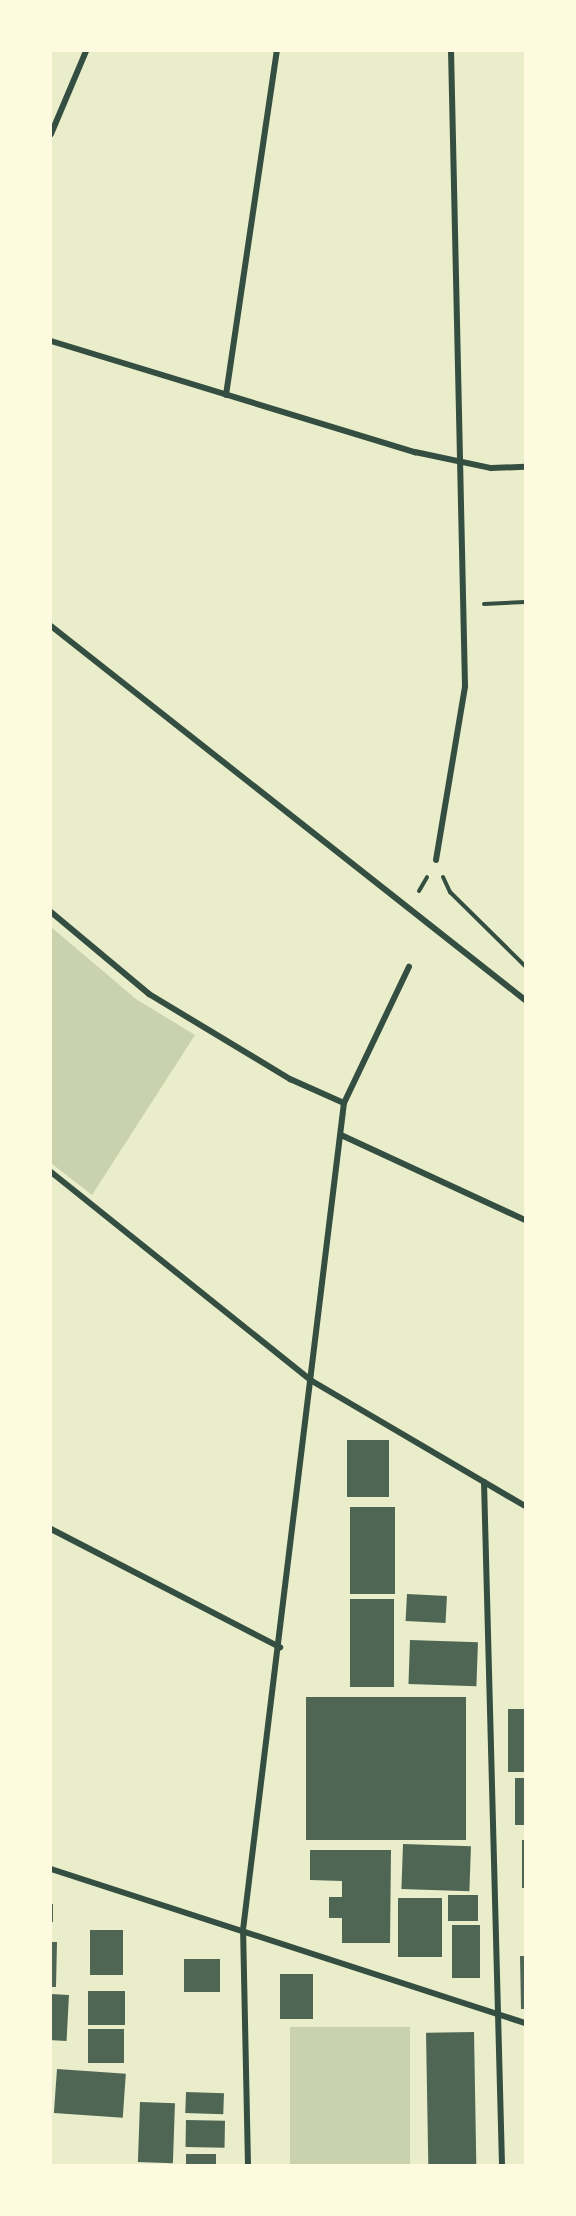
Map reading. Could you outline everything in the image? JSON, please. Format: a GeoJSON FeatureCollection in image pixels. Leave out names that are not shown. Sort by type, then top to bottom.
{"type":"FeatureCollection","features":[{"type":"Feature","properties":{"kind":"street"},"geometry":{"type":"LineString","coordinates":[[51,134],[86,51]]}},
{"type":"Feature","properties":{"kind":"street"},"geometry":{"type":"LineString","coordinates":[[226,395],[277,51]]}},
{"type":"Feature","properties":{"kind":"street"},"geometry":{"type":"LineString","coordinates":[[436,860],[465,686],[451,51]]}},
{"type":"Feature","properties":{"kind":"street"},"geometry":{"type":"LineString","coordinates":[[51,341],[460,464],[525,467]]}},
{"type":"Feature","properties":{"kind":"street"},"geometry":{"type":"LineString","coordinates":[[51,626],[525,1000]]}},
{"type":"Feature","properties":{"kind":"street"},"geometry":{"type":"LineString","coordinates":[[51,912],[148,994],[290,1079],[344,1103]]}},
{"type":"Feature","properties":{"kind":"street"},"geometry":{"type":"LineString","coordinates":[[248,2165],[243,1930],[280,1647],[344,1103],[409,967]]}},
{"type":"Feature","properties":{"kind":"street"},"geometry":{"type":"LineString","coordinates":[[340,1135],[525,1220]]}},
{"type":"Feature","properties":{"kind":"street"},"geometry":{"type":"LineString","coordinates":[[51,1172],[312,1381],[525,1506]]}},
{"type":"Feature","properties":{"kind":"street"},"geometry":{"type":"LineString","coordinates":[[484,1482],[502,2165]]}},
{"type":"Feature","properties":{"kind":"street"},"geometry":{"type":"LineString","coordinates":[[51,1529],[280,1647]]}},
{"type":"Feature","properties":{"kind":"street"},"geometry":{"type":"LineString","coordinates":[[51,1869],[525,2023]]}},
{"type":"Feature","properties":{"kind":"path"},"geometry":{"type":"LineString","coordinates":[[464,605],[525,602]]}},
{"type":"Feature","properties":{"kind":"path"},"geometry":{"type":"LineString","coordinates":[[436,860],[450,892],[525,966]]}},
{"type":"Feature","properties":{"kind":"green space"},"geometry":{"type":"Polygon","coordinates":[[[51,927],[136,999],[195,1035],[92,1195],[51,1163],[51,927]]]}},
{"type":"Feature","properties":{"kind":"green space"},"geometry":{"type":"Polygon","coordinates":[[[290,2027],[410,2027],[410,2165],[290,2165],[290,2027]]]}},
{"type":"Feature","properties":{"kind":"building"},"geometry":{"type":"Polygon","coordinates":[[[347,1440],[389,1440],[389,1497],[347,1497],[347,1440]]]}},
{"type":"Feature","properties":{"kind":"building"},"geometry":{"type":"Polygon","coordinates":[[[350,1507],[395,1507],[395,1594],[350,1594],[350,1507]]]}},
{"type":"Feature","properties":{"kind":"building"},"geometry":{"type":"Polygon","coordinates":[[[407,1594],[447,1596],[446,1623],[406,1621],[407,1594]]]}},
{"type":"Feature","properties":{"kind":"building"},"geometry":{"type":"Polygon","coordinates":[[[350,1599],[394,1599],[394,1687],[350,1687],[350,1599]]]}},
{"type":"Feature","properties":{"kind":"building"},"geometry":{"type":"Polygon","coordinates":[[[410,1640],[478,1642],[476,1686],[408,1684],[410,1640]]]}},
{"type":"Feature","properties":{"kind":"building"},"geometry":{"type":"Polygon","coordinates":[[[306,1697],[466,1697],[466,1840],[306,1840],[306,1697]]]}},
{"type":"Feature","properties":{"kind":"building"},"geometry":{"type":"Polygon","coordinates":[[[508,1709],[525,1709],[525,1772],[508,1772],[508,1709]]]}},
{"type":"Feature","properties":{"kind":"building"},"geometry":{"type":"Polygon","coordinates":[[[515,1778],[525,1778],[525,1825],[515,1825],[515,1778]]]}},
{"type":"Feature","properties":{"kind":"building"},"geometry":{"type":"Polygon","coordinates":[[[522,1840],[525,1840],[525,1888],[522,1888],[522,1840]]]}},
{"type":"Feature","properties":{"kind":"building"},"geometry":{"type":"Polygon","coordinates":[[[403,1844],[471,1846],[469,1891],[401,1889],[403,1844]]]}},
{"type":"Feature","properties":{"kind":"building"},"geometry":{"type":"Polygon","coordinates":[[[310,1850],[391,1850],[390,1943],[342,1943],[342,1918],[329,1918],[329,1897],[342,1897],[342,1881],[310,1880],[310,1850]]]}},
{"type":"Feature","properties":{"kind":"building"},"geometry":{"type":"Polygon","coordinates":[[[448,1895],[478,1895],[478,1921],[448,1921],[448,1895]]]}},
{"type":"Feature","properties":{"kind":"building"},"geometry":{"type":"Polygon","coordinates":[[[398,1898],[442,1898],[442,1957],[398,1957],[398,1898]]]}},
{"type":"Feature","properties":{"kind":"building"},"geometry":{"type":"Polygon","coordinates":[[[51,1904],[53,1904],[53,1922],[51,1922],[51,1904]]]}},
{"type":"Feature","properties":{"kind":"building"},"geometry":{"type":"Polygon","coordinates":[[[452,1925],[480,1925],[480,1978],[452,1978],[452,1925]]]}},
{"type":"Feature","properties":{"kind":"building"},"geometry":{"type":"Polygon","coordinates":[[[90,1930],[123,1930],[123,1975],[90,1975],[90,1930]]]}},
{"type":"Feature","properties":{"kind":"building"},"geometry":{"type":"Polygon","coordinates":[[[51,1942],[57,1942],[56,1987],[51,1987],[51,1942]]]}},
{"type":"Feature","properties":{"kind":"building"},"geometry":{"type":"Polygon","coordinates":[[[520,1956],[525,1956],[525,2009],[521,2009],[520,1956]]]}},
{"type":"Feature","properties":{"kind":"building"},"geometry":{"type":"Polygon","coordinates":[[[184,1959],[220,1959],[220,1992],[184,1992],[184,1959]]]}},
{"type":"Feature","properties":{"kind":"building"},"geometry":{"type":"Polygon","coordinates":[[[280,1974],[313,1974],[313,2019],[280,2019],[280,1974]]]}},
{"type":"Feature","properties":{"kind":"building"},"geometry":{"type":"Polygon","coordinates":[[[88,1991],[125,1991],[125,2025],[88,2025],[88,1991]]]}},
{"type":"Feature","properties":{"kind":"building"},"geometry":{"type":"Polygon","coordinates":[[[51,1994],[69,1995],[67,2041],[51,2040],[51,1994]]]}},
{"type":"Feature","properties":{"kind":"building"},"geometry":{"type":"Polygon","coordinates":[[[88,2029],[124,2029],[124,2063],[88,2063],[88,2029]]]}},
{"type":"Feature","properties":{"kind":"building"},"geometry":{"type":"Polygon","coordinates":[[[474,2032],[476,2165],[428,2165],[426,2033],[474,2032]]]}},
{"type":"Feature","properties":{"kind":"building"},"geometry":{"type":"Polygon","coordinates":[[[57,2069],[126,2074],[123,2118],[54,2113],[57,2069]]]}},
{"type":"Feature","properties":{"kind":"building"},"geometry":{"type":"Polygon","coordinates":[[[186,2092],[224,2093],[223,2114],[185,2113],[186,2092]]]}},
{"type":"Feature","properties":{"kind":"building"},"geometry":{"type":"Polygon","coordinates":[[[140,2102],[175,2103],[173,2163],[138,2162],[140,2102]]]}},
{"type":"Feature","properties":{"kind":"building"},"geometry":{"type":"Polygon","coordinates":[[[186,2120],[225,2121],[225,2148],[186,2147],[186,2120]]]}},
{"type":"Feature","properties":{"kind":"building"},"geometry":{"type":"Polygon","coordinates":[[[186,2154],[216,2154],[216,2165],[186,2165],[186,2154]]]}}]}
